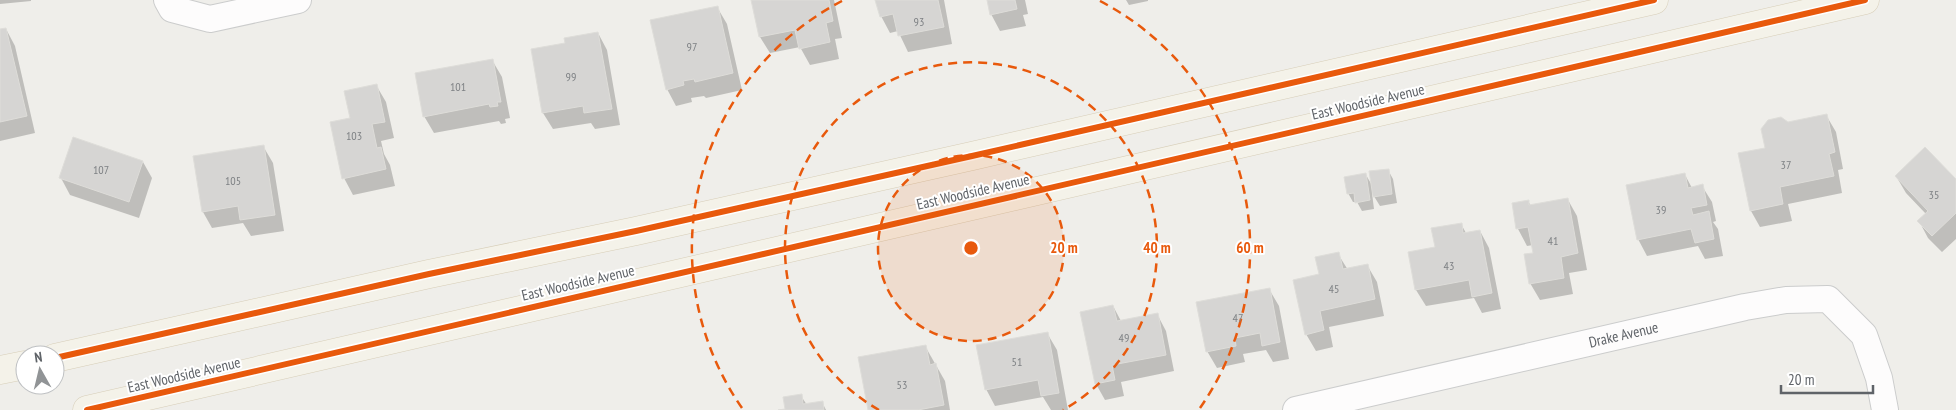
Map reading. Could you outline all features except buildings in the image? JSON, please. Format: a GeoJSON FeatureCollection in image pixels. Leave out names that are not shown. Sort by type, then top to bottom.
{"type":"FeatureCollection","features":[{"type":"Feature","properties":{"kind":"main road"},"geometry":{"type":"LineString","coordinates":[[65,356],[429,274],[636,231],[1654,0]]}},
{"type":"Feature","properties":{"kind":"main road","name":"East Woodside Avenue"},"geometry":{"type":"LineString","coordinates":[[87,410],[1865,0]]}},
{"type":"Feature","properties":{"kind":"main road"},"geometry":{"type":"LineString","coordinates":[[0,370],[15,367]]}},
{"type":"Feature","properties":{"kind":"street"},"geometry":{"type":"LineString","coordinates":[[167,0],[172,9],[210,19],[298,0]]}},
{"type":"Feature","properties":{"kind":"street","name":"Drake Avenue"},"geometry":{"type":"LineString","coordinates":[[1296,410],[1745,307],[1786,300],[1828,299],[1864,335],[1879,378],[1885,410]]}},
{"type":"Feature","properties":{"kind":"cycle path"},"geometry":{"type":"LineString","coordinates":[[65,356],[429,274],[636,231],[972,156],[1654,0]]}},
{"type":"Feature","properties":{"kind":"cycle path"},"geometry":{"type":"LineString","coordinates":[[87,410],[1865,0]]}}]}
